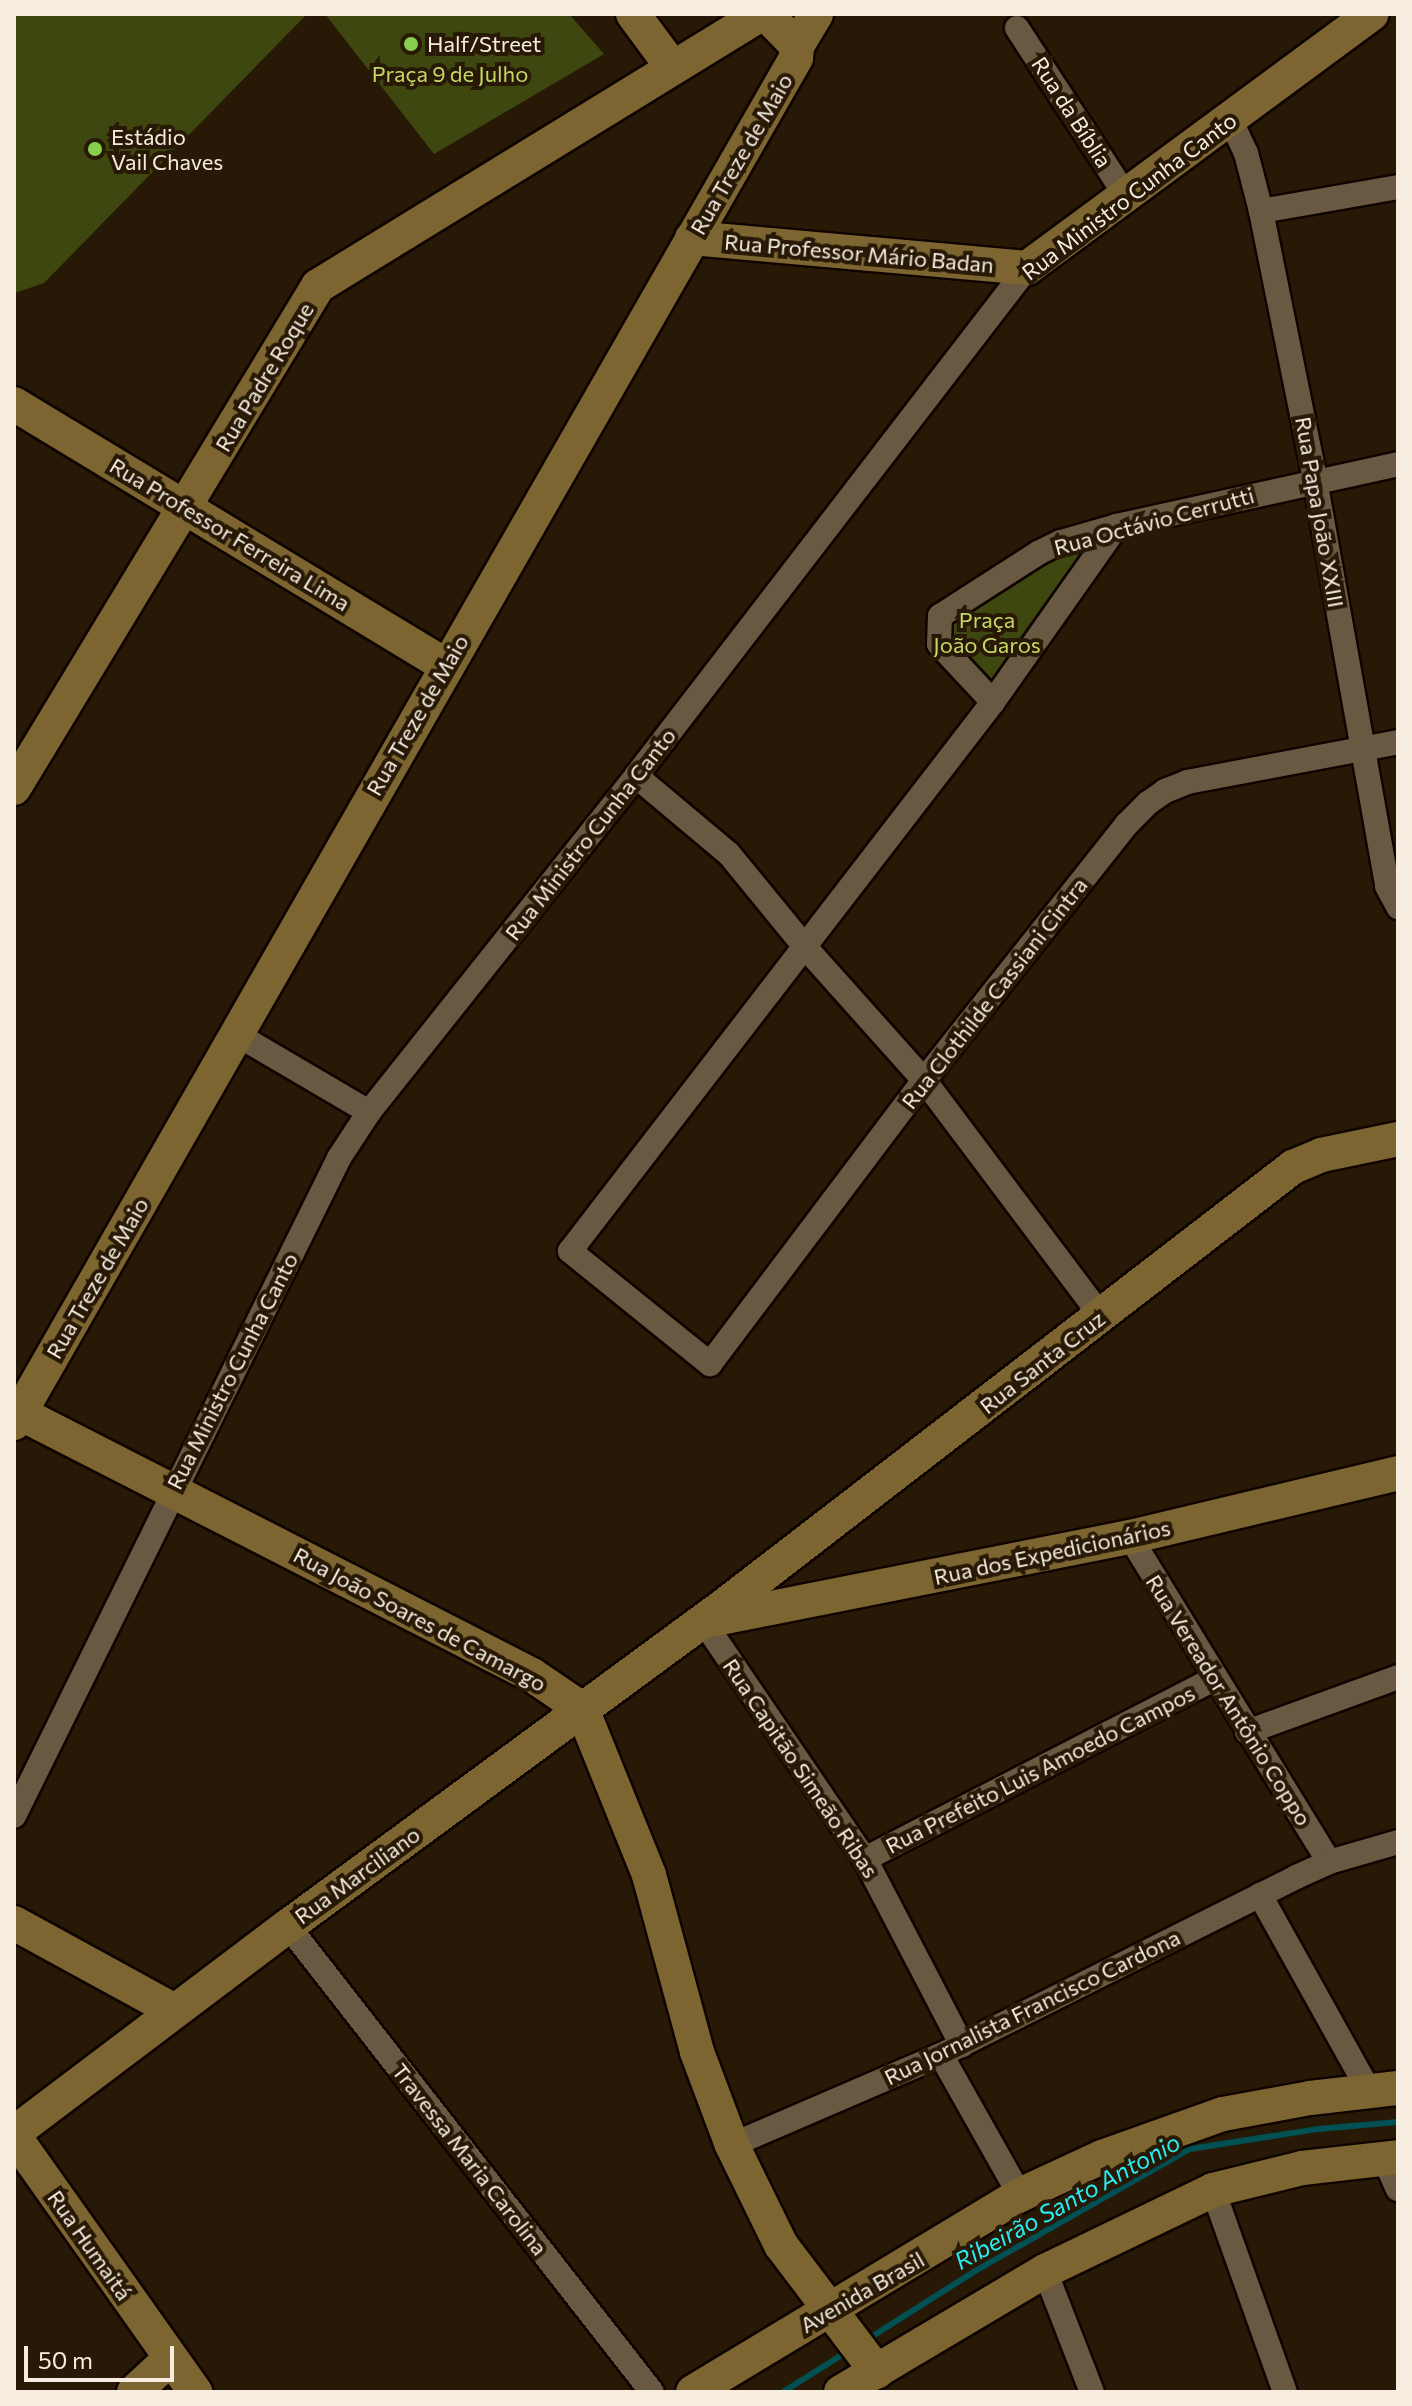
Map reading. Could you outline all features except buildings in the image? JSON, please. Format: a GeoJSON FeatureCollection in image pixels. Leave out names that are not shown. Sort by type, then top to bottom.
{"type":"FeatureCollection","features":[{"type":"Feature","properties":{"kind":"street"},"geometry":{"type":"LineString","coordinates":[[633,14],[673,68]]}},
{"type":"Feature","properties":{"kind":"street","name":"Rua Padre Roque"},"geometry":{"type":"LineString","coordinates":[[14,788],[318,286],[763,14]]}},
{"type":"Feature","properties":{"kind":"street","name":"Rua Treze de Maio"},"geometry":{"type":"LineString","coordinates":[[16,1415],[796,58],[797,46],[763,14]]}},
{"type":"Feature","properties":{"kind":"street"},"geometry":{"type":"LineString","coordinates":[[797,46],[816,14]]}},
{"type":"Feature","properties":{"kind":"street","name":"Rua Ministro Cunha Canto"},"geometry":{"type":"LineString","coordinates":[[14,1816],[172,1490],[339,1158],[369,1112],[636,776],[1027,268],[1372,14]]}},
{"type":"Feature","properties":{"kind":"street","name":"Rua da Bíblia"},"geometry":{"type":"LineString","coordinates":[[1017,28],[1126,196]]}},
{"type":"Feature","properties":{"kind":"street","name":"Rua Papa João XXIII"},"geometry":{"type":"LineString","coordinates":[[1230,119],[1246,153],[1261,211],[1315,480],[1387,886],[1398,907]]}},
{"type":"Feature","properties":{"kind":"street"},"geometry":{"type":"LineString","coordinates":[[1261,211],[1398,187]]}},
{"type":"Feature","properties":{"kind":"street","name":"Rua Professor Mário Badan"},"geometry":{"type":"LineString","coordinates":[[692,238],[1027,268]]}},
{"type":"Feature","properties":{"kind":"street","name":"Rua Professor Ferreira Lima"},"geometry":{"type":"LineString","coordinates":[[14,404],[186,505],[445,665]]}},
{"type":"Feature","properties":{"kind":"street","name":"Rua Octávio Cerrutti"},"geometry":{"type":"LineString","coordinates":[[993,702],[939,644],[940,616],[1038,553],[1061,542],[1117,526],[1398,464]]}},
{"type":"Feature","properties":{"kind":"street"},"geometry":{"type":"LineString","coordinates":[[805,947],[993,702],[1117,526]]}},
{"type":"Feature","properties":{"kind":"street","name":"Rua Clothilde Cassiani Cintra"},"geometry":{"type":"LineString","coordinates":[[805,947],[570,1251],[710,1364],[924,1080],[1127,824],[1148,803],[1165,791],[1187,782],[1398,742]]}},
{"type":"Feature","properties":{"kind":"street"},"geometry":{"type":"LineString","coordinates":[[636,776],[729,854],[805,947],[924,1080],[1101,1316]]}},
{"type":"Feature","properties":{"kind":"street"},"geometry":{"type":"LineString","coordinates":[[236,1034],[369,1112]]}},
{"type":"Feature","properties":{"kind":"street","name":"Rua Santa Cruz"},"geometry":{"type":"LineString","coordinates":[[703,1621],[1293,1167],[1321,1155],[1398,1139]]}},
{"type":"Feature","properties":{"kind":"street","name":"Rua João Soares de Camargo"},"geometry":{"type":"LineString","coordinates":[[16,1415],[172,1490],[532,1675],[582,1709]]}},
{"type":"Feature","properties":{"kind":"street","name":"Rua dos Expedicionários"},"geometry":{"type":"LineString","coordinates":[[703,1621],[1130,1537],[1398,1473]]}},
{"type":"Feature","properties":{"kind":"street","name":"Rua Vereador Antônio Coppo"},"geometry":{"type":"LineString","coordinates":[[1130,1537],[1214,1679],[1329,1862]]}},
{"type":"Feature","properties":{"kind":"street","name":"Rua Marciliano"},"geometry":{"type":"LineString","coordinates":[[14,2134],[288,1926],[703,1621]]}},
{"type":"Feature","properties":{"kind":"street","name":"Rua Capitão Simeão Ribas"},"geometry":{"type":"LineString","coordinates":[[703,1621],[865,1859],[1020,2195]]}},
{"type":"Feature","properties":{"kind":"street"},"geometry":{"type":"LineString","coordinates":[[1247,1732],[1398,1677]]}},
{"type":"Feature","properties":{"kind":"street","name":"Rua Prefeito Luis Amoedo Campos"},"geometry":{"type":"LineString","coordinates":[[865,1859],[1214,1679]]}},
{"type":"Feature","properties":{"kind":"street"},"geometry":{"type":"LineString","coordinates":[[582,1709],[649,1875],[697,2052],[732,2145],[781,2245],[871,2364]]}},
{"type":"Feature","properties":{"kind":"street","name":"Rua Jornalista Francisco Cardona"},"geometry":{"type":"LineString","coordinates":[[732,2145],[951,2050],[1329,1862],[1398,1842]]}},
{"type":"Feature","properties":{"kind":"street"},"geometry":{"type":"LineString","coordinates":[[1260,1895],[1384,2090]]}},
{"type":"Feature","properties":{"kind":"street"},"geometry":{"type":"LineString","coordinates":[[14,1923],[175,2011]]}},
{"type":"Feature","properties":{"kind":"street","name":"Travessa Maria Carolina"},"geometry":{"type":"LineString","coordinates":[[288,1926],[652,2392]]}},
{"type":"Feature","properties":{"kind":"street","name":"Avenida Brasil"},"geometry":{"type":"LineString","coordinates":[[693,2392],[837,2319],[1020,2195],[1102,2157],[1190,2123],[1258,2106],[1384,2090]]}},
{"type":"Feature","properties":{"kind":"street","name":"Rua Humaitá"},"geometry":{"type":"LineString","coordinates":[[14,2134],[195,2392]]}},
{"type":"Feature","properties":{"kind":"street"},"geometry":{"type":"LineString","coordinates":[[841,2392],[871,2364],[1045,2271],[1213,2190],[1279,2172],[1391,2158],[1398,2189]]}},
{"type":"Feature","properties":{"kind":"street"},"geometry":{"type":"LineString","coordinates":[[1213,2190],[1285,2392]]}},
{"type":"Feature","properties":{"kind":"street"},"geometry":{"type":"LineString","coordinates":[[1045,2271],[1092,2392]]}},
{"type":"Feature","properties":{"kind":"street"},"geometry":{"type":"LineString","coordinates":[[134,2392],[170,2359]]}},
{"type":"Feature","properties":{"kind":"green space","name":"Estádio Vail Chaves"},"geometry":{"type":"Polygon","coordinates":[[[14,14],[307,14],[44,283],[15,293],[14,14]]]}},
{"type":"Feature","properties":{"kind":"green space","name":"Praça 9 de Julho"},"geometry":{"type":"Polygon","coordinates":[[[325,14],[569,14],[604,54],[434,154],[325,14]]]}},
{"type":"Feature","properties":{"kind":"green space","name":"Praça João Garos"},"geometry":{"type":"Polygon","coordinates":[[[1093,542],[992,683],[947,639],[958,613],[1054,556],[1093,542]]]}},
{"type":"Feature","properties":{"kind":"waterway","name":"Ribeirão Santo Antonio"},"geometry":{"type":"LineString","coordinates":[[868,2339],[975,2271],[1190,2149],[1318,2129],[1398,2122]]}},
{"type":"Feature","properties":{"kind":"waterway","name":"Ribeirão Santo Antonio"},"geometry":{"type":"LineString","coordinates":[[783,2392],[848,2351]]}},
{"type":"Feature","properties":{"kind":"place","name":"Half/Street"},"geometry":{"type":"Point","coordinates":[411,44]}},
{"type":"Feature","properties":{"kind":"place","name":"Estádio Vail Chaves"},"geometry":{"type":"Point","coordinates":[95,149]}}]}
